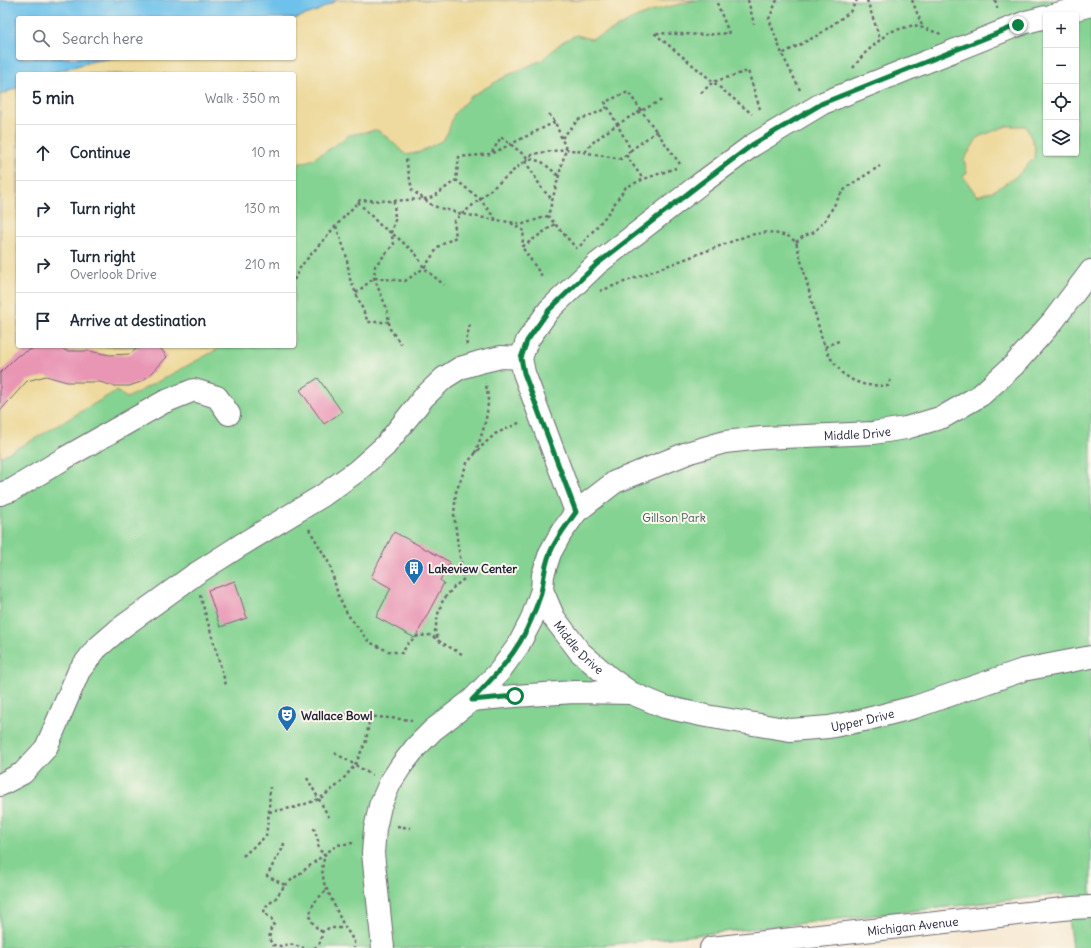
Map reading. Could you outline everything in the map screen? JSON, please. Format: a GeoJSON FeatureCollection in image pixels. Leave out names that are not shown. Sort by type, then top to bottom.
{"type":"FeatureCollection","features":[{"type":"Feature","properties":{"kind":"street"},"geometry":{"type":"LineString","coordinates":[[1064,12],[1091,5]]}},
{"type":"Feature","properties":{"kind":"street"},"geometry":{"type":"LineString","coordinates":[[576,512],[522,366],[527,341],[549,310],[597,264],[752,145],[823,103],[1026,22],[1043,18]]}},
{"type":"Feature","properties":{"kind":"street","name":"Middle Drive"},"geometry":{"type":"LineString","coordinates":[[382,948],[373,853],[380,806],[390,783],[416,747],[433,730],[472,700],[499,672],[518,646],[531,621],[542,590],[543,575],[550,553],[561,533],[576,512],[615,482],[690,452],[725,442],[762,438],[873,433],[906,428],[943,417],[981,395],[1014,365],[1053,321],[1091,271]]}},
{"type":"Feature","properties":{"kind":"street"},"geometry":{"type":"LineString","coordinates":[[0,785],[23,773],[46,748],[79,671],[96,649],[118,630],[194,575],[322,496],[357,471],[385,446],[424,397],[444,378],[460,368],[501,357],[522,366]]}},
{"type":"Feature","properties":{"kind":"street"},"geometry":{"type":"LineString","coordinates":[[0,494],[12,490],[164,402],[194,390],[217,397],[229,414]]}},
{"type":"Feature","properties":{"kind":"street","name":"Middle Drive"},"geometry":{"type":"LineString","coordinates":[[542,590],[554,618],[580,652],[610,678],[631,693]]}},
{"type":"Feature","properties":{"kind":"street","name":"Upper Drive"},"geometry":{"type":"LineString","coordinates":[[631,693],[666,707],[750,724],[790,730],[829,727],[915,707],[1023,670],[1091,657]]}},
{"type":"Feature","properties":{"kind":"street"},"geometry":{"type":"LineString","coordinates":[[472,700],[574,692],[631,693]]}},
{"type":"Feature","properties":{"kind":"street","name":"Michigan Avenue"},"geometry":{"type":"LineString","coordinates":[[711,948],[1091,907]]}},
{"type":"Feature","properties":{"kind":"path"},"geometry":{"type":"LineString","coordinates":[[748,0],[754,24]]}},
{"type":"Feature","properties":{"kind":"path"},"geometry":{"type":"LineString","coordinates":[[777,0],[769,19],[782,54],[800,90]]}},
{"type":"Feature","properties":{"kind":"path"},"geometry":{"type":"LineString","coordinates":[[782,54],[818,35],[850,12],[857,0]]}},
{"type":"Feature","properties":{"kind":"path"},"geometry":{"type":"LineString","coordinates":[[867,0],[880,40]]}},
{"type":"Feature","properties":{"kind":"path"},"geometry":{"type":"LineString","coordinates":[[912,0],[923,28]]}},
{"type":"Feature","properties":{"kind":"path"},"geometry":{"type":"LineString","coordinates":[[995,0],[998,11]]}},
{"type":"Feature","properties":{"kind":"path"},"geometry":{"type":"LineString","coordinates":[[717,3],[729,32],[706,35],[654,33],[752,114]]}},
{"type":"Feature","properties":{"kind":"path"},"geometry":{"type":"LineString","coordinates":[[850,71],[864,54],[889,32],[914,25],[943,34]]}},
{"type":"Feature","properties":{"kind":"path"},"geometry":{"type":"LineString","coordinates":[[701,93],[713,82],[748,71],[760,109]]}},
{"type":"Feature","properties":{"kind":"path"},"geometry":{"type":"LineString","coordinates":[[631,150],[605,102],[628,92],[680,164]]}},
{"type":"Feature","properties":{"kind":"path"},"geometry":{"type":"LineString","coordinates":[[585,152],[590,145],[617,124],[662,100]]}},
{"type":"Feature","properties":{"kind":"path"},"geometry":{"type":"LineString","coordinates":[[562,138],[578,120],[599,112],[607,107]]}},
{"type":"Feature","properties":{"kind":"path"},"geometry":{"type":"LineString","coordinates":[[548,216],[566,149],[555,122],[549,114]]}},
{"type":"Feature","properties":{"kind":"path"},"geometry":{"type":"LineString","coordinates":[[296,276],[301,266],[360,200],[394,201],[433,197],[456,180],[459,157],[491,154],[555,122]]}},
{"type":"Feature","properties":{"kind":"path"},"geometry":{"type":"LineString","coordinates":[[356,293],[374,278],[405,282],[424,268],[439,246],[456,237],[454,221],[533,154],[566,149],[621,159],[657,131]]}},
{"type":"Feature","properties":{"kind":"path"},"geometry":{"type":"LineString","coordinates":[[491,154],[501,138],[528,158],[542,162],[559,176]]}},
{"type":"Feature","properties":{"kind":"path"},"geometry":{"type":"LineString","coordinates":[[626,155],[644,179]]}},
{"type":"Feature","properties":{"kind":"path"},"geometry":{"type":"LineString","coordinates":[[406,159],[412,190],[433,206],[462,214],[523,224],[548,216]]}},
{"type":"Feature","properties":{"kind":"path"},"geometry":{"type":"LineString","coordinates":[[525,161],[542,189],[553,200]]}},
{"type":"Feature","properties":{"kind":"path"},"geometry":{"type":"LineString","coordinates":[[796,242],[804,236],[814,232],[826,220],[842,192],[850,185],[880,166]]}},
{"type":"Feature","properties":{"kind":"path"},"geometry":{"type":"LineString","coordinates":[[580,246],[606,216],[626,187],[676,168]]}},
{"type":"Feature","properties":{"kind":"path"},"geometry":{"type":"LineString","coordinates":[[456,180],[480,199],[496,220]]}},
{"type":"Feature","properties":{"kind":"path"},"geometry":{"type":"LineString","coordinates":[[394,201],[395,220],[391,233],[394,244],[375,266],[374,278],[387,309],[390,329],[401,344]]}},
{"type":"Feature","properties":{"kind":"path"},"geometry":{"type":"LineString","coordinates":[[358,202],[380,225],[416,254],[424,268],[444,285]]}},
{"type":"Feature","properties":{"kind":"path"},"geometry":{"type":"LineString","coordinates":[[548,216],[577,249]]}},
{"type":"Feature","properties":{"kind":"path"},"geometry":{"type":"LineString","coordinates":[[508,222],[524,231],[522,247],[542,276]]}},
{"type":"Feature","properties":{"kind":"path"},"geometry":{"type":"LineString","coordinates":[[522,247],[555,224]]}},
{"type":"Feature","properties":{"kind":"path"},"geometry":{"type":"LineString","coordinates":[[336,226],[346,254],[350,279],[368,322],[389,322]]}},
{"type":"Feature","properties":{"kind":"path"},"geometry":{"type":"LineString","coordinates":[[567,293],[588,295],[750,235],[769,232],[788,236],[796,242],[825,347],[842,373],[854,381],[866,385],[888,386],[891,379]]}},
{"type":"Feature","properties":{"kind":"path"},"geometry":{"type":"LineString","coordinates":[[470,324],[466,341],[468,354],[476,363],[486,385],[489,401],[482,437],[474,456]]}},
{"type":"Feature","properties":{"kind":"path"},"geometry":{"type":"LineString","coordinates":[[825,347],[841,340]]}},
{"type":"Feature","properties":{"kind":"path"},"geometry":{"type":"LineString","coordinates":[[440,641],[435,631],[438,614],[443,600],[454,587],[464,579],[454,514],[456,492],[467,463],[495,434],[539,413]]}},
{"type":"Feature","properties":{"kind":"path"},"geometry":{"type":"LineString","coordinates":[[296,512],[315,539],[330,565],[338,595],[348,615],[369,642],[388,651],[402,653],[409,642],[418,636],[431,635],[462,654]]}},
{"type":"Feature","properties":{"kind":"path"},"geometry":{"type":"LineString","coordinates":[[194,575],[226,685]]}},
{"type":"Feature","properties":{"kind":"path"},"geometry":{"type":"LineString","coordinates":[[344,714],[415,721],[421,725],[427,736]]}},
{"type":"Feature","properties":{"kind":"path"},"geometry":{"type":"LineString","coordinates":[[269,812],[298,807],[319,799],[338,785],[355,765],[366,741],[370,716]]}},
{"type":"Feature","properties":{"kind":"path"},"geometry":{"type":"LineString","coordinates":[[334,753],[374,776]]}},
{"type":"Feature","properties":{"kind":"path"},"geometry":{"type":"LineString","coordinates":[[307,778],[330,819]]}},
{"type":"Feature","properties":{"kind":"path"},"geometry":{"type":"LineString","coordinates":[[243,856],[266,836],[270,787]]}},
{"type":"Feature","properties":{"kind":"path"},"geometry":{"type":"LineString","coordinates":[[314,828],[319,850],[325,854]]}},
{"type":"Feature","properties":{"kind":"path"},"geometry":{"type":"LineString","coordinates":[[304,948],[290,944],[281,946],[273,945],[269,939],[271,928],[274,924],[271,918],[264,913],[265,907],[275,899],[285,885],[337,845],[374,840]]}},
{"type":"Feature","properties":{"kind":"path"},"geometry":{"type":"LineString","coordinates":[[284,843],[283,848],[267,876],[285,885]]}},
{"type":"Feature","properties":{"kind":"path"},"geometry":{"type":"LineString","coordinates":[[325,854],[322,869],[324,883],[332,903],[354,941],[354,948]]}},
{"type":"Feature","properties":{"kind":"path"},"geometry":{"type":"LineString","coordinates":[[322,932],[310,919],[311,909],[316,900],[327,890]]}},
{"type":"Feature","properties":{"kind":"path"},"geometry":{"type":"LineString","coordinates":[[322,932],[329,928],[346,928]]}},
{"type":"Feature","properties":{"kind":"path"},"geometry":{"type":"LineString","coordinates":[[314,948],[317,947],[321,941],[322,932]]}},
{"type":"Feature","properties":{"kind":"green space","name":"Gillson Park"},"geometry":{"type":"Polygon","coordinates":[[[337,0],[1091,0],[1091,948],[1072,948],[1065,894],[579,948],[0,948],[0,95],[16,88],[16,348],[296,348],[296,72],[55,72],[106,60],[296,60],[296,18],[317,11],[337,0]]]}},
{"type":"Feature","properties":{"kind":"sand"},"geometry":{"type":"Polygon","coordinates":[[[337,0],[696,0],[656,10],[591,39],[576,35],[562,42],[542,60],[508,75],[470,97],[454,114],[448,132],[443,140],[420,152],[406,155],[377,130],[349,135],[311,160],[296,164],[296,72],[54,72],[101,60],[296,60],[296,18],[317,11],[337,0]]]}},
{"type":"Feature","properties":{"kind":"sand"},"geometry":{"type":"Polygon","coordinates":[[[16,88],[16,348],[220,348],[127,398],[116,391],[36,438],[0,457],[0,95],[16,88]]]}},
{"type":"Feature","properties":{"kind":"sand"},"geometry":{"type":"Polygon","coordinates":[[[1007,126],[1026,126],[1035,147],[1034,158],[1017,176],[995,190],[977,196],[963,176],[967,173],[964,160],[978,137],[1007,126]]]}},
{"type":"Feature","properties":{"kind":"water"},"geometry":{"type":"Polygon","coordinates":[[[0,0],[337,0],[317,11],[296,18],[296,16],[16,16],[16,60],[101,60],[54,72],[16,72],[16,88],[0,95],[0,0]]]}},
{"type":"Feature","properties":{"kind":"building"},"geometry":{"type":"Polygon","coordinates":[[[34,348],[62,348],[66,351],[89,351],[110,355],[130,354],[138,348],[160,348],[167,357],[141,382],[129,386],[113,386],[100,382],[67,382],[46,376],[27,381],[0,411],[0,373],[17,356],[34,348]]]}},
{"type":"Feature","properties":{"kind":"building"},"geometry":{"type":"Polygon","coordinates":[[[318,378],[342,412],[324,424],[300,390],[318,378]]]}},
{"type":"Feature","properties":{"kind":"building","name":"Lakeview Center"},"geometry":{"type":"Polygon","coordinates":[[[394,532],[450,562],[440,580],[444,583],[415,638],[376,617],[391,588],[371,577],[394,532]]]}},
{"type":"Feature","properties":{"kind":"building"},"geometry":{"type":"Polygon","coordinates":[[[235,581],[247,618],[220,627],[208,590],[235,581]]]}},
{"type":"Feature","properties":{"kind":"place","name":"Lakeview Center"},"geometry":{"type":"Point","coordinates":[414,585]}},
{"type":"Feature","properties":{"kind":"place","name":"Wallace Bowl"},"geometry":{"type":"Point","coordinates":[287,732]}},
{"type":"Feature","properties":{"kind":"route"},"geometry":{"type":"LineString","coordinates":[[515,696],[472,700],[499,672],[518,646],[531,621],[542,590],[543,575],[550,553],[561,533],[576,512],[524,373],[521,358],[527,341],[549,310],[597,264],[752,145],[823,103],[1018,25]]}}]}
